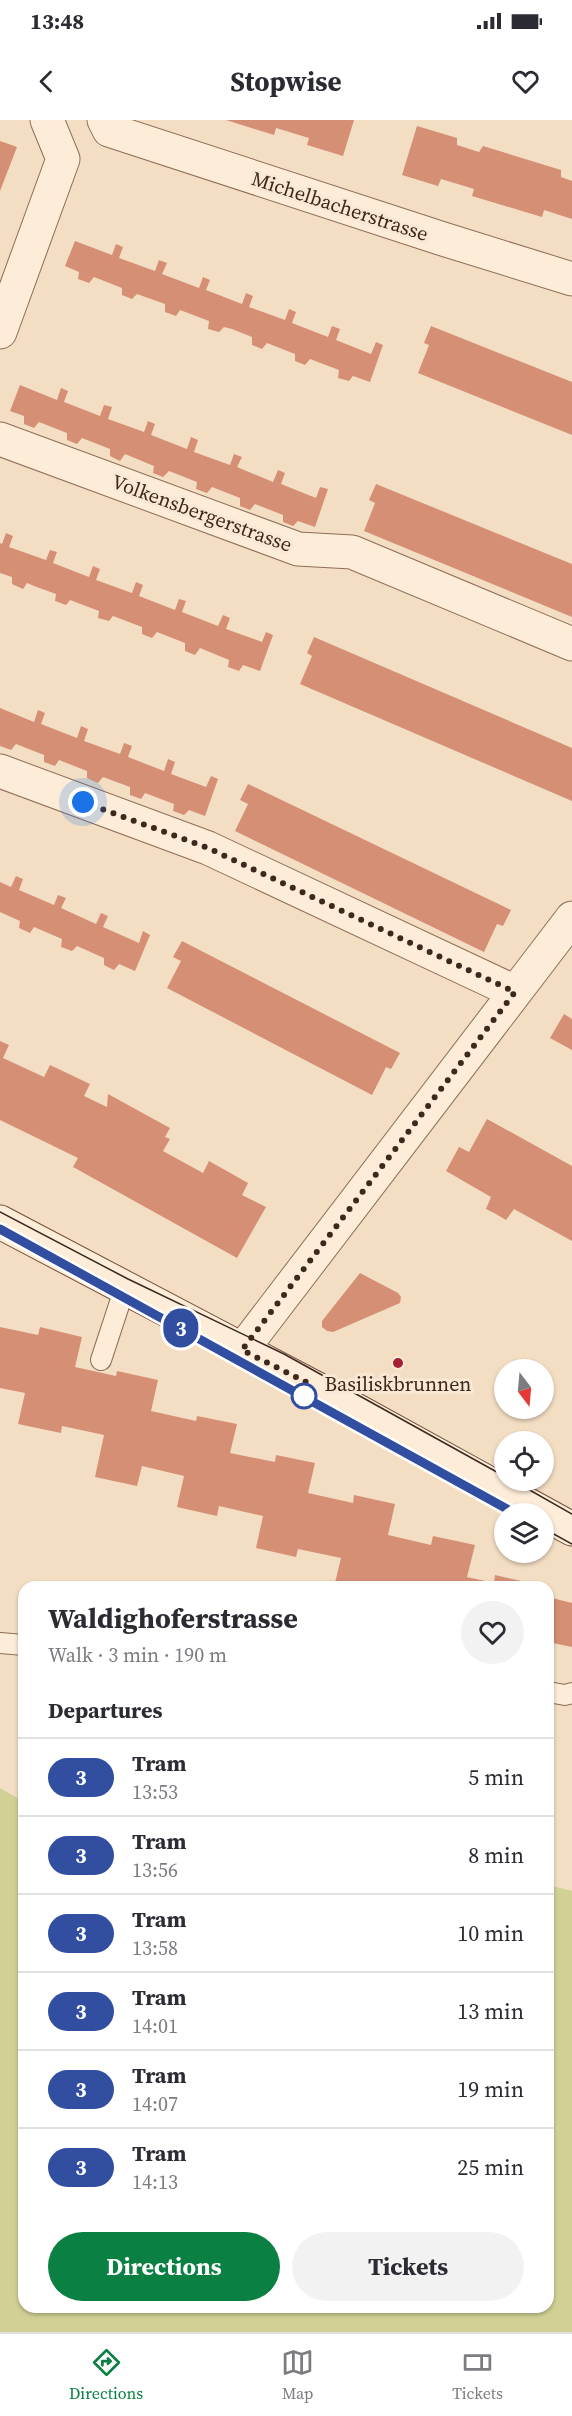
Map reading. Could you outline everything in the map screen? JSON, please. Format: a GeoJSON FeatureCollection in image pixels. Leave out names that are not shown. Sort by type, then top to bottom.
{"type":"FeatureCollection","features":[{"type":"Feature","properties":{"kind":"street"},"geometry":{"type":"LineString","coordinates":[[0,332],[63,159],[47,120]]}},
{"type":"Feature","properties":{"kind":"street","name":"Michelbacherstrasse"},"geometry":{"type":"LineString","coordinates":[[106,125],[443,239],[572,279]]}},
{"type":"Feature","properties":{"kind":"street","name":"Volkensbergerstrasse"},"geometry":{"type":"LineString","coordinates":[[0,439],[298,549],[352,552],[572,644]]}},
{"type":"Feature","properties":{"kind":"street"},"geometry":{"type":"LineString","coordinates":[[0,771],[208,848],[515,992]]}},
{"type":"Feature","properties":{"kind":"street"},"geometry":{"type":"LineString","coordinates":[[242,1350],[572,918]]}},
{"type":"Feature","properties":{"kind":"street"},"geometry":{"type":"LineString","coordinates":[[0,1222],[323,1392],[572,1529]]}},
{"type":"Feature","properties":{"kind":"lane"},"geometry":{"type":"LineString","coordinates":[[101,1360],[125,1287]]}},
{"type":"Feature","properties":{"kind":"lane"},"geometry":{"type":"LineString","coordinates":[[0,1643],[18,1644]]}},
{"type":"Feature","properties":{"kind":"lane"},"geometry":{"type":"LineString","coordinates":[[554,1693],[565,1695],[572,1693]]}},
{"type":"Feature","properties":{"kind":"shaded area"},"geometry":{"type":"Polygon","coordinates":[[[0,1788],[18,1798],[18,2313],[554,2313],[554,1886],[572,1891],[572,2332],[0,2332],[0,1788]]]}},
{"type":"Feature","properties":{"kind":"building"},"geometry":{"type":"Polygon","coordinates":[[[226,120],[354,120],[343,156],[307,145],[309,138],[276,128],[274,135],[226,120]]]}},
{"type":"Feature","properties":{"kind":"building"},"geometry":{"type":"Polygon","coordinates":[[[417,126],[457,138],[457,145],[479,152],[483,146],[561,170],[561,177],[572,181],[572,219],[544,210],[542,217],[472,196],[474,189],[441,179],[438,186],[402,175],[417,126]]]}},
{"type":"Feature","properties":{"kind":"building"},"geometry":{"type":"Polygon","coordinates":[[[0,141],[17,147],[0,191],[0,141]]]}},
{"type":"Feature","properties":{"kind":"building"},"geometry":{"type":"Polygon","coordinates":[[[75,241],[112,255],[116,244],[123,247],[119,258],[155,271],[159,260],[167,263],[162,274],[199,288],[203,277],[210,280],[206,290],[242,304],[246,293],[253,296],[249,307],[285,320],[289,309],[296,312],[292,323],[328,337],[332,326],[340,329],[336,340],[371,354],[376,342],[383,345],[370,382],[353,376],[349,381],[338,378],[339,370],[310,359],[305,365],[295,361],[295,354],[267,343],[262,349],[252,345],[252,337],[232,329],[224,327],[219,332],[208,329],[209,321],[180,310],[176,316],[165,312],[165,304],[137,294],[132,299],[122,295],[122,288],[94,277],[89,283],[78,279],[79,272],[65,266],[75,241]]]}},
{"type":"Feature","properties":{"kind":"building"},"geometry":{"type":"Polygon","coordinates":[[[431,326],[572,382],[572,435],[418,373],[429,345],[424,343],[431,326]]]}},
{"type":"Feature","properties":{"kind":"building"},"geometry":{"type":"Polygon","coordinates":[[[20,385],[57,400],[61,388],[68,391],[64,402],[100,416],[104,405],[112,407],[108,419],[144,432],[148,421],[155,424],[151,435],[187,449],[191,437],[198,440],[194,452],[230,465],[234,454],[242,457],[237,467],[273,482],[278,470],[285,473],[281,484],[316,498],[320,487],[328,489],[315,527],[298,521],[293,526],[283,522],[283,515],[255,504],[250,510],[240,506],[240,498],[212,487],[207,493],[196,489],[197,482],[169,471],[163,477],[153,473],[154,466],[125,454],[120,461],[110,456],[110,449],[82,438],[77,444],[67,440],[67,433],[39,422],[34,428],[24,424],[24,416],[10,411],[20,385]]]}},
{"type":"Feature","properties":{"kind":"building"},"geometry":{"type":"Polygon","coordinates":[[[376,484],[572,564],[572,617],[364,531],[375,503],[369,500],[376,484]]]}},
{"type":"Feature","properties":{"kind":"building"},"geometry":{"type":"Polygon","coordinates":[[[6,533],[13,536],[9,547],[46,560],[50,550],[57,552],[53,563],[89,577],[93,566],[100,569],[96,580],[132,593],[136,582],[143,585],[139,596],[175,610],[179,599],[186,601],[182,612],[218,626],[223,615],[230,618],[226,629],[262,642],[266,632],[273,635],[260,671],[243,665],[239,671],[228,667],[229,660],[200,648],[195,655],[185,651],[185,643],[157,632],[152,638],[142,634],[142,627],[113,616],[109,621],[98,618],[99,611],[70,600],[66,605],[55,601],[56,594],[27,583],[23,589],[12,584],[12,577],[0,573],[0,543],[2,544],[6,533]]]}},
{"type":"Feature","properties":{"kind":"building"},"geometry":{"type":"Polygon","coordinates":[[[314,637],[572,748],[572,801],[300,684],[312,656],[307,653],[314,637]]]}},
{"type":"Feature","properties":{"kind":"building"},"geometry":{"type":"Polygon","coordinates":[[[0,708],[34,722],[38,710],[45,713],[41,724],[77,738],[81,726],[88,729],[84,741],[120,754],[124,743],[132,746],[128,757],[164,771],[168,759],[175,762],[171,774],[206,787],[211,776],[218,779],[205,816],[189,810],[184,815],[173,811],[174,804],[145,793],[141,799],[130,795],[130,787],[103,777],[98,783],[87,778],[87,771],[59,760],[55,766],[44,762],[44,755],[16,744],[11,750],[0,746],[0,708]]]}},
{"type":"Feature","properties":{"kind":"building"},"geometry":{"type":"Polygon","coordinates":[[[248,784],[511,910],[503,926],[497,924],[484,952],[235,831],[248,804],[240,800],[248,784]]]}},
{"type":"Feature","properties":{"kind":"building"},"geometry":{"type":"Polygon","coordinates":[[[16,876],[23,879],[19,890],[54,905],[58,895],[66,898],[61,908],[96,924],[101,913],[108,916],[103,927],[139,943],[143,931],[150,935],[135,971],[119,964],[114,970],[104,965],[104,958],[77,946],[72,951],[61,947],[62,939],[34,927],[30,933],[19,928],[20,921],[0,912],[0,882],[11,887],[16,876]]]}},
{"type":"Feature","properties":{"kind":"building"},"geometry":{"type":"Polygon","coordinates":[[[182,941],[400,1053],[391,1069],[386,1067],[372,1095],[167,988],[181,961],[173,957],[182,941]]]}},
{"type":"Feature","properties":{"kind":"building"},"geometry":{"type":"Polygon","coordinates":[[[564,1014],[572,1019],[572,1050],[550,1038],[564,1014]]]}},
{"type":"Feature","properties":{"kind":"building"},"geometry":{"type":"Polygon","coordinates":[[[0,1041],[9,1045],[3,1058],[44,1077],[50,1065],[90,1084],[84,1096],[107,1107],[108,1094],[170,1128],[165,1137],[170,1139],[163,1151],[203,1173],[209,1161],[248,1183],[242,1195],[266,1207],[237,1258],[73,1167],[78,1158],[0,1120],[0,1041]]]}},
{"type":"Feature","properties":{"kind":"building"},"geometry":{"type":"Polygon","coordinates":[[[487,1119],[572,1166],[572,1241],[514,1209],[506,1220],[486,1209],[491,1197],[446,1171],[459,1147],[469,1152],[487,1119]]]}},
{"type":"Feature","properties":{"kind":"building"},"geometry":{"type":"Polygon","coordinates":[[[360,1273],[398,1293],[401,1297],[400,1303],[333,1332],[327,1331],[322,1327],[322,1321],[360,1273]]]}},
{"type":"Feature","properties":{"kind":"building"},"geometry":{"type":"Polygon","coordinates":[[[0,1327],[38,1335],[40,1327],[82,1337],[75,1367],[116,1376],[117,1371],[158,1380],[151,1411],[196,1421],[197,1416],[237,1424],[230,1453],[275,1462],[276,1455],[315,1463],[308,1493],[353,1503],[354,1495],[395,1504],[388,1535],[431,1545],[433,1536],[475,1545],[467,1577],[485,1581],[335,1581],[341,1558],[298,1549],[296,1557],[256,1548],[263,1516],[219,1506],[217,1516],[177,1507],[184,1476],[142,1466],[137,1486],[95,1477],[104,1435],[62,1426],[61,1433],[18,1424],[25,1393],[0,1388],[0,1327]]]}},
{"type":"Feature","properties":{"kind":"building"},"geometry":{"type":"Polygon","coordinates":[[[495,1575],[521,1581],[494,1581],[495,1575]]]}},
{"type":"Feature","properties":{"kind":"building"},"geometry":{"type":"Polygon","coordinates":[[[554,1598],[572,1603],[572,1647],[554,1643],[554,1598]]]}},
{"type":"Feature","properties":{"kind":"tram line"},"geometry":{"type":"LineString","coordinates":[[0,1212],[128,1279],[284,1354],[494,1470]]}},
{"type":"Feature","properties":{"kind":"tram line"},"geometry":{"type":"LineString","coordinates":[[0,1229],[496,1503]]}},
{"type":"Feature","properties":{"kind":"tram line","name":"3"},"geometry":{"type":"LineString","coordinates":[[0,1229],[496,1503]]}},
{"type":"Feature","properties":{"kind":"tram line"},"geometry":{"type":"LineString","coordinates":[[531,1491],[572,1514]]}},
{"type":"Feature","properties":{"kind":"tram line"},"geometry":{"type":"LineString","coordinates":[[554,1534],[572,1544]]}},
{"type":"Feature","properties":{"kind":"place","name":"Basiliskbrunnen"},"geometry":{"type":"Point","coordinates":[398,1363]}},
{"type":"Feature","properties":{"kind":"route"},"geometry":{"type":"LineString","coordinates":[[83,802],[208,848],[515,992],[242,1350],[308,1383],[304,1396]]}}]}
